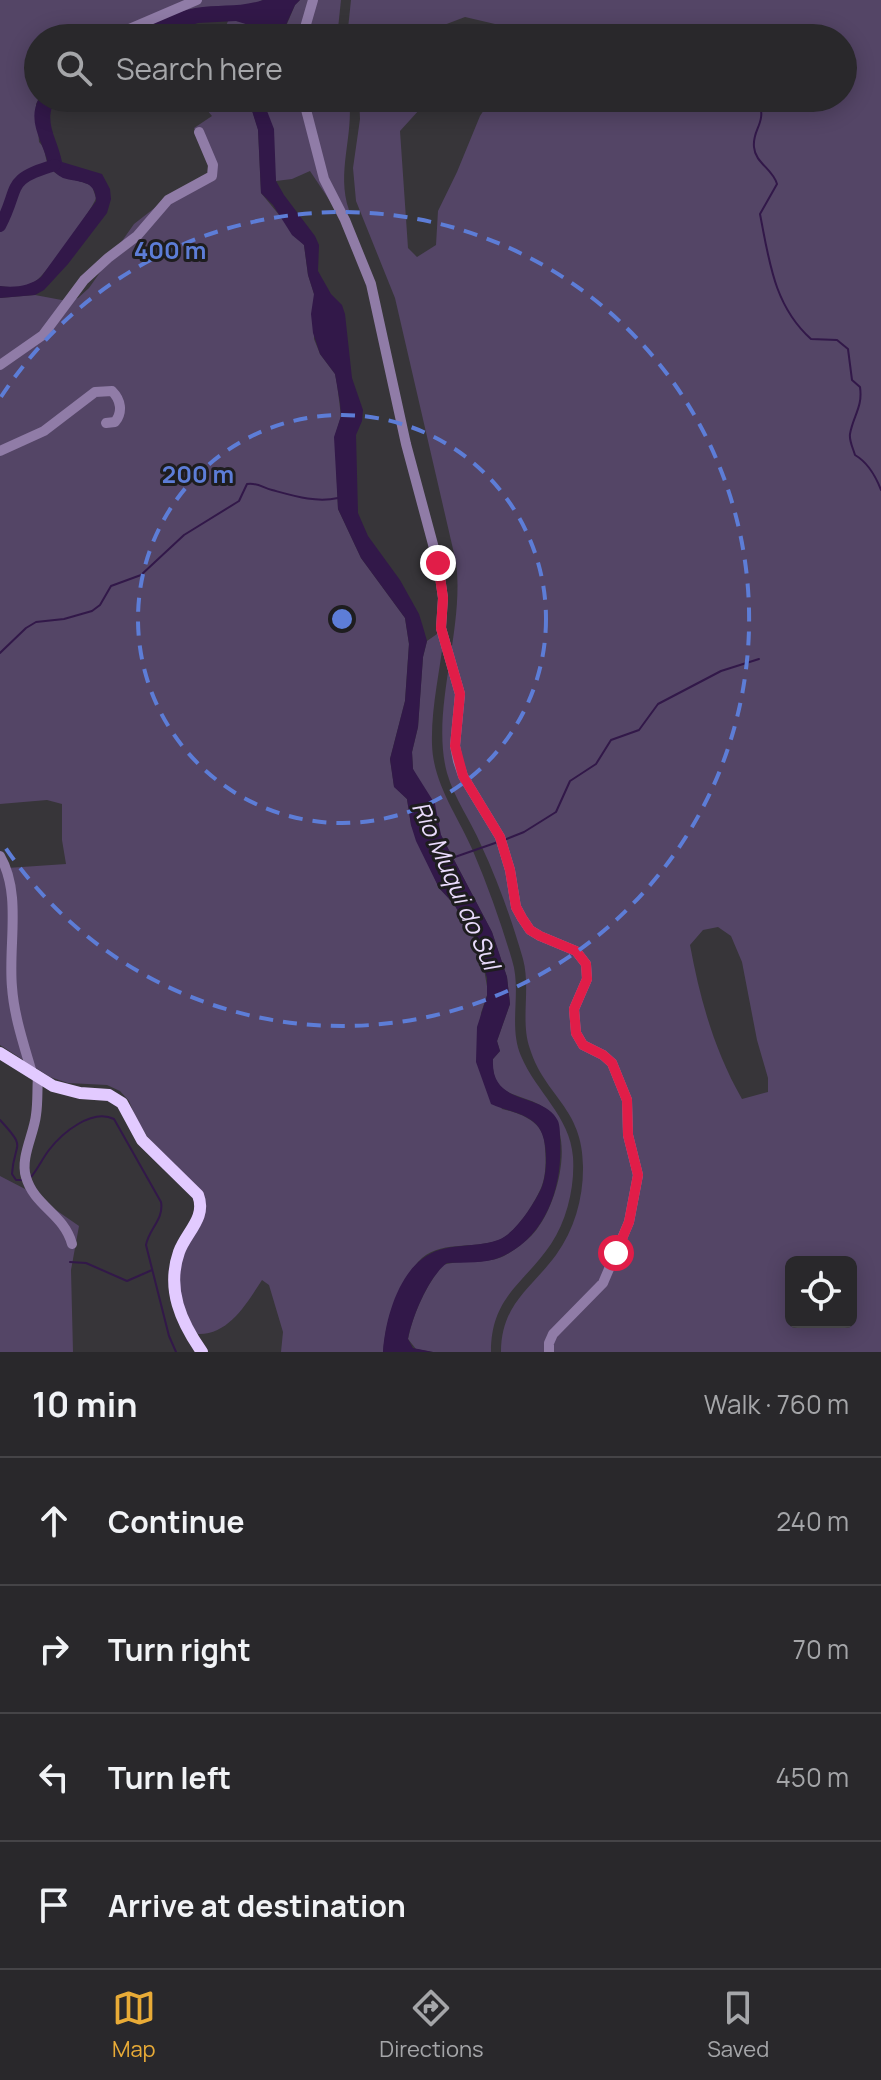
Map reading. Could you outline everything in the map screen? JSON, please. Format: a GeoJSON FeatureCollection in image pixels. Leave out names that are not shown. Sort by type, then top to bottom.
{"type":"FeatureCollection","features":[{"type":"Feature","properties":{"kind":"main road"},"geometry":{"type":"LineString","coordinates":[[0,1053],[65,1090],[109,1095],[122,1103],[142,1140],[198,1195],[200,1214],[178,1253],[174,1283],[176,1304],[182,1320],[202,1352]]}},
{"type":"Feature","properties":{"kind":"street"},"geometry":{"type":"LineString","coordinates":[[141,24],[197,0]]}},
{"type":"Feature","properties":{"kind":"street"},"geometry":{"type":"LineString","coordinates":[[306,24],[313,0]]}},
{"type":"Feature","properties":{"kind":"street"},"geometry":{"type":"LineString","coordinates":[[307,112],[324,179],[345,220],[371,284],[406,444],[438,563],[443,598],[441,628],[460,694],[455,746],[458,761],[463,776],[500,837],[516,907],[522,918],[530,930],[576,951],[586,964],[587,979],[574,1009],[576,1033],[583,1045],[612,1063],[627,1100],[628,1135],[638,1175],[629,1222],[603,1283],[553,1334],[549,1352]]}},
{"type":"Feature","properties":{"kind":"street"},"geometry":{"type":"LineString","coordinates":[[0,365],[43,335],[84,280],[137,236],[168,200],[212,176],[213,165],[199,132]]}},
{"type":"Feature","properties":{"kind":"street"},"geometry":{"type":"LineString","coordinates":[[0,451],[38,435],[95,392],[105,389],[112,391],[120,405],[115,422],[106,423]]}},
{"type":"Feature","properties":{"kind":"street"},"geometry":{"type":"LineString","coordinates":[[0,856],[9,887],[12,913],[11,975],[15,1013],[35,1075],[36,1117],[25,1164],[26,1178],[35,1195],[63,1223],[72,1244]]}},
{"type":"Feature","properties":{"kind":"shaded area"},"geometry":{"type":"Polygon","coordinates":[[[0,0],[263,0],[250,6],[205,7],[176,13],[151,24],[24,24],[24,112],[37,112],[39,142],[53,171],[92,186],[96,198],[59,254],[37,280],[29,285],[0,286],[0,0]]]}},
{"type":"Feature","properties":{"kind":"shaded area"},"geometry":{"type":"Polygon","coordinates":[[[300,0],[341,0],[338,24],[287,24],[300,0]]]}},
{"type":"Feature","properties":{"kind":"shaded area"},"geometry":{"type":"Polygon","coordinates":[[[351,0],[881,0],[881,1352],[501,1352],[502,1335],[512,1309],[556,1255],[572,1225],[581,1192],[582,1148],[571,1117],[545,1079],[530,1049],[526,1027],[525,970],[519,945],[493,873],[447,773],[442,723],[456,615],[456,562],[395,298],[356,201],[353,168],[360,112],[417,112],[400,131],[408,248],[417,257],[436,245],[438,211],[483,112],[857,112],[857,24],[495,24],[465,17],[447,24],[348,24],[351,0]],[[718,927],[703,930],[690,945],[709,1024],[723,1062],[742,1099],[768,1092],[768,1078],[757,1040],[742,962],[731,936],[718,927]]]}},
{"type":"Feature","properties":{"kind":"shaded area"},"geometry":{"type":"Polygon","coordinates":[[[228,21],[238,21],[246,24],[227,24],[228,21]]]}},
{"type":"Feature","properties":{"kind":"shaded area"},"geometry":{"type":"Polygon","coordinates":[[[209,112],[253,112],[258,129],[261,193],[304,245],[314,294],[314,339],[320,354],[335,374],[337,384],[341,416],[335,436],[338,509],[361,558],[405,618],[409,644],[405,701],[390,759],[394,786],[407,799],[411,825],[439,888],[469,926],[482,958],[488,992],[481,1013],[477,1061],[502,1109],[533,1122],[544,1139],[546,1164],[543,1183],[524,1217],[499,1240],[436,1250],[418,1262],[393,1304],[383,1352],[281,1352],[283,1332],[269,1285],[262,1280],[228,1323],[209,1333],[198,1334],[183,1304],[180,1269],[185,1248],[204,1215],[205,1201],[147,1136],[129,1101],[120,1091],[107,1085],[68,1083],[50,1077],[0,1045],[0,855],[7,868],[66,864],[62,804],[47,800],[0,804],[0,298],[35,295],[67,301],[78,298],[89,288],[134,224],[166,199],[214,175],[194,128],[212,116],[209,112]]]}},
{"type":"Feature","properties":{"kind":"shaded area"},"geometry":{"type":"Polygon","coordinates":[[[264,112],[350,112],[344,182],[349,210],[338,213],[310,171],[292,179],[276,181],[264,112]]]}},
{"type":"Feature","properties":{"kind":"shaded area"},"geometry":{"type":"Polygon","coordinates":[[[437,634],[444,635],[434,703],[433,759],[447,799],[479,864],[512,960],[516,984],[517,1045],[527,1069],[566,1129],[573,1157],[566,1214],[551,1244],[503,1304],[492,1333],[491,1352],[416,1349],[408,1339],[413,1320],[431,1281],[443,1265],[504,1256],[537,1229],[556,1188],[562,1155],[561,1139],[550,1113],[532,1101],[504,1090],[494,1073],[493,1059],[500,1051],[497,1041],[510,1004],[507,977],[492,932],[441,835],[413,769],[412,752],[418,727],[423,657],[427,641],[437,634]]]}},
{"type":"Feature","properties":{"kind":"shaded area"},"geometry":{"type":"Polygon","coordinates":[[[0,1176],[27,1190],[79,1226],[71,1270],[73,1352],[0,1352],[0,1176]]]}},
{"type":"Feature","properties":{"kind":"water"},"geometry":{"type":"Polygon","coordinates":[[[263,0],[300,0],[286,24],[246,24],[236,21],[150,24],[185,10],[263,0]]]}},
{"type":"Feature","properties":{"kind":"water"},"geometry":{"type":"Polygon","coordinates":[[[34,112],[50,112],[50,122],[62,162],[102,174],[110,189],[111,199],[107,213],[44,290],[35,295],[0,298],[0,286],[22,286],[41,277],[96,201],[90,185],[63,178],[48,165],[34,112]]]}},
{"type":"Feature","properties":{"kind":"water"},"geometry":{"type":"Polygon","coordinates":[[[252,112],[267,112],[274,129],[276,181],[315,236],[319,245],[318,271],[345,314],[352,378],[363,410],[356,435],[358,513],[368,536],[400,580],[419,614],[427,641],[418,727],[412,752],[413,769],[435,804],[441,835],[492,932],[507,977],[510,1004],[497,1041],[500,1051],[493,1059],[494,1075],[509,1092],[551,1112],[560,1128],[559,1174],[555,1191],[541,1223],[530,1237],[495,1259],[447,1263],[428,1287],[408,1339],[413,1348],[433,1352],[383,1352],[386,1327],[399,1289],[413,1267],[431,1253],[450,1247],[488,1243],[511,1231],[529,1210],[541,1189],[546,1165],[545,1146],[540,1130],[531,1120],[491,1104],[476,1062],[477,1027],[487,996],[487,978],[477,942],[454,904],[439,888],[416,841],[407,799],[394,787],[390,759],[405,701],[409,644],[405,618],[361,558],[338,509],[334,437],[341,416],[335,374],[320,354],[313,333],[311,314],[314,294],[304,245],[292,235],[273,205],[261,193],[258,130],[252,112]]]}},
{"type":"Feature","properties":{"kind":"waterway"},"geometry":{"type":"LineString","coordinates":[[761,112],[754,141],[755,153],[777,184],[760,214],[775,281],[789,312],[811,339],[837,340],[848,349],[852,380],[860,387],[861,394],[850,434],[851,442],[855,455],[871,470],[881,490]]}},
{"type":"Feature","properties":{"kind":"waterway","name":"Rio Muqui do Sul"},"geometry":{"type":"LineString","coordinates":[[0,226],[21,180],[55,165]]}},
{"type":"Feature","properties":{"kind":"waterway"},"geometry":{"type":"LineString","coordinates":[[0,653],[36,622],[64,619],[92,611],[100,605],[111,586],[141,575],[184,535],[239,501],[247,484],[305,498],[338,498]]}},
{"type":"Feature","properties":{"kind":"waterway"},"geometry":{"type":"LineString","coordinates":[[504,840],[524,832],[556,812],[570,781],[596,764],[611,740],[639,730],[658,704],[721,671],[759,659]]}},
{"type":"Feature","properties":{"kind":"waterway"},"geometry":{"type":"LineString","coordinates":[[452,858],[498,842]]}},
{"type":"Feature","properties":{"kind":"waterway"},"geometry":{"type":"LineString","coordinates":[[31,1177],[49,1150],[69,1130],[87,1119],[105,1116],[114,1119],[161,1202],[160,1214],[146,1245],[169,1336],[176,1352]]}},
{"type":"Feature","properties":{"kind":"waterway"},"geometry":{"type":"LineString","coordinates":[[0,1120],[17,1142],[12,1174],[16,1180],[21,1180]]}},
{"type":"Feature","properties":{"kind":"waterway"},"geometry":{"type":"LineString","coordinates":[[70,1262],[86,1263],[127,1281],[152,1270]]}},
{"type":"Feature","properties":{"kind":"route"},"geometry":{"type":"LineString","coordinates":[[438,563],[443,598],[441,628],[460,694],[455,746],[463,776],[500,837],[507,856],[516,907],[522,918],[530,930],[582,956],[587,979],[574,1009],[576,1033],[583,1045],[612,1063],[627,1100],[628,1135],[638,1175],[629,1222],[616,1253]]}}]}
